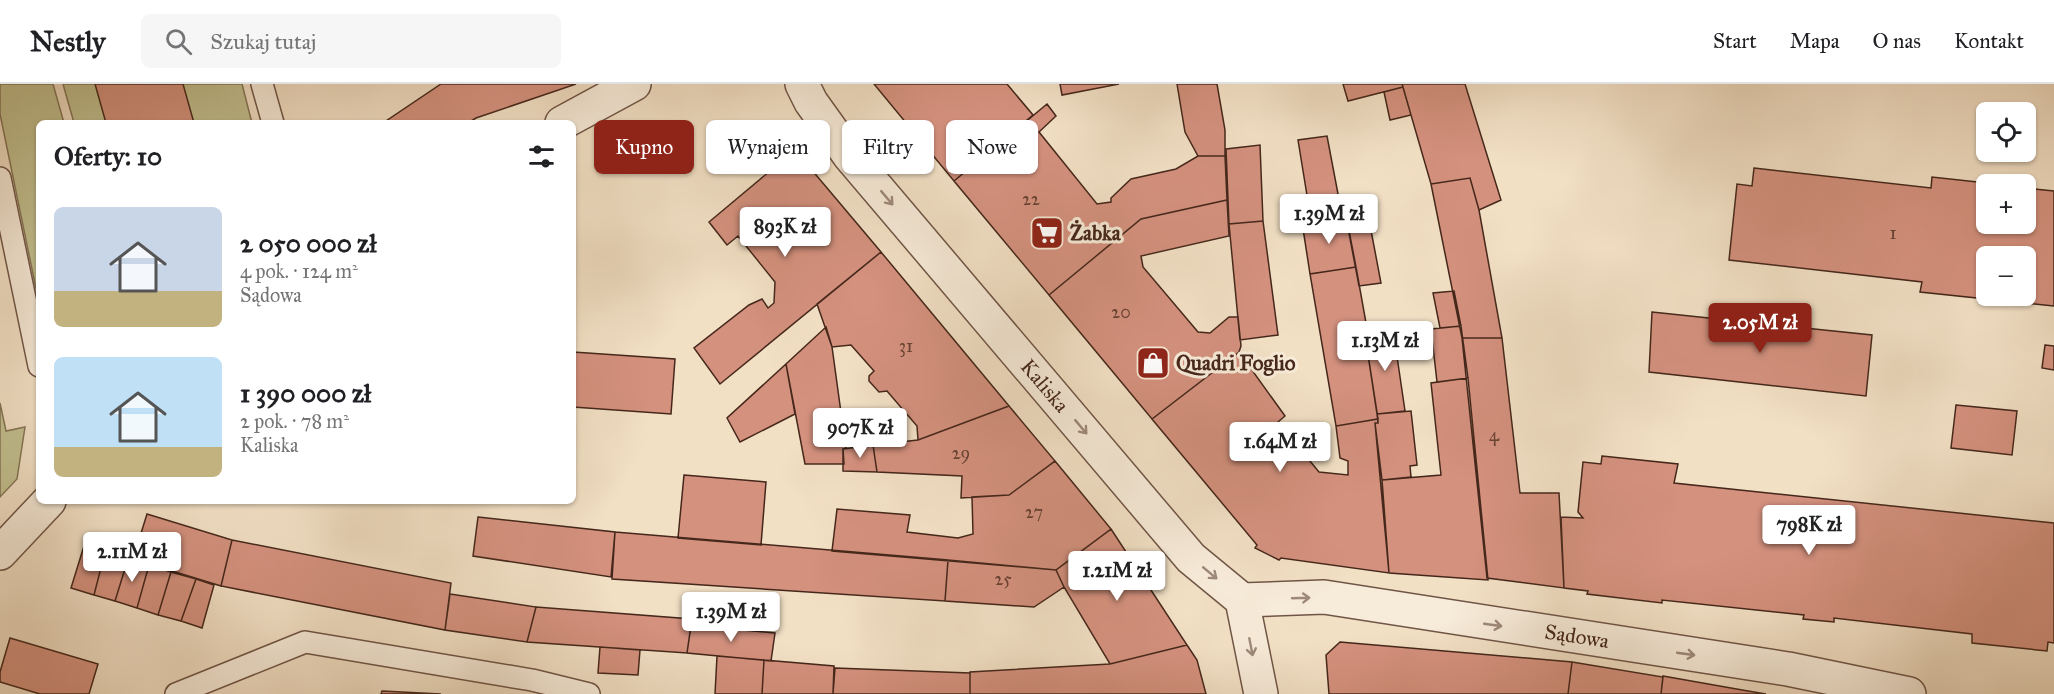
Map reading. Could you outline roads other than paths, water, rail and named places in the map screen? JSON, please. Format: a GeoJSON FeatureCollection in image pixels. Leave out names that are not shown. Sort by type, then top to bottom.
{"type":"FeatureCollection","features":[{"type":"Feature","properties":{"kind":"street"},"geometry":{"type":"LineString","coordinates":[[568,120],[634,84]]}},
{"type":"Feature","properties":{"kind":"street","name":"Kaliska"},"geometry":{"type":"LineString","coordinates":[[802,84],[811,102],[849,154],[1191,558],[1242,600]]}},
{"type":"Feature","properties":{"kind":"street"},"geometry":{"type":"LineString","coordinates":[[0,553],[46,504]]}},
{"type":"Feature","properties":{"kind":"street","name":"Sądowa"},"geometry":{"type":"LineString","coordinates":[[1242,600],[1324,597],[1788,669],[1909,694]]}},
{"type":"Feature","properties":{"kind":"street"},"geometry":{"type":"LineString","coordinates":[[1242,600],[1260,694]]}},
{"type":"Feature","properties":{"kind":"lane"},"geometry":{"type":"LineString","coordinates":[[262,84],[272,120]]}},
{"type":"Feature","properties":{"kind":"lane"},"geometry":{"type":"LineString","coordinates":[[0,178],[36,352]]}},
{"type":"Feature","properties":{"kind":"lane"},"geometry":{"type":"LineString","coordinates":[[176,694],[305,642],[532,680],[589,694]]}},
{"type":"Feature","properties":{"kind":"place","name":"Żabka"},"geometry":{"type":"Point","coordinates":[1047,233]}},
{"type":"Feature","properties":{"kind":"place","name":"Quadri Foglio"},"geometry":{"type":"Point","coordinates":[1153,363]}}]}
